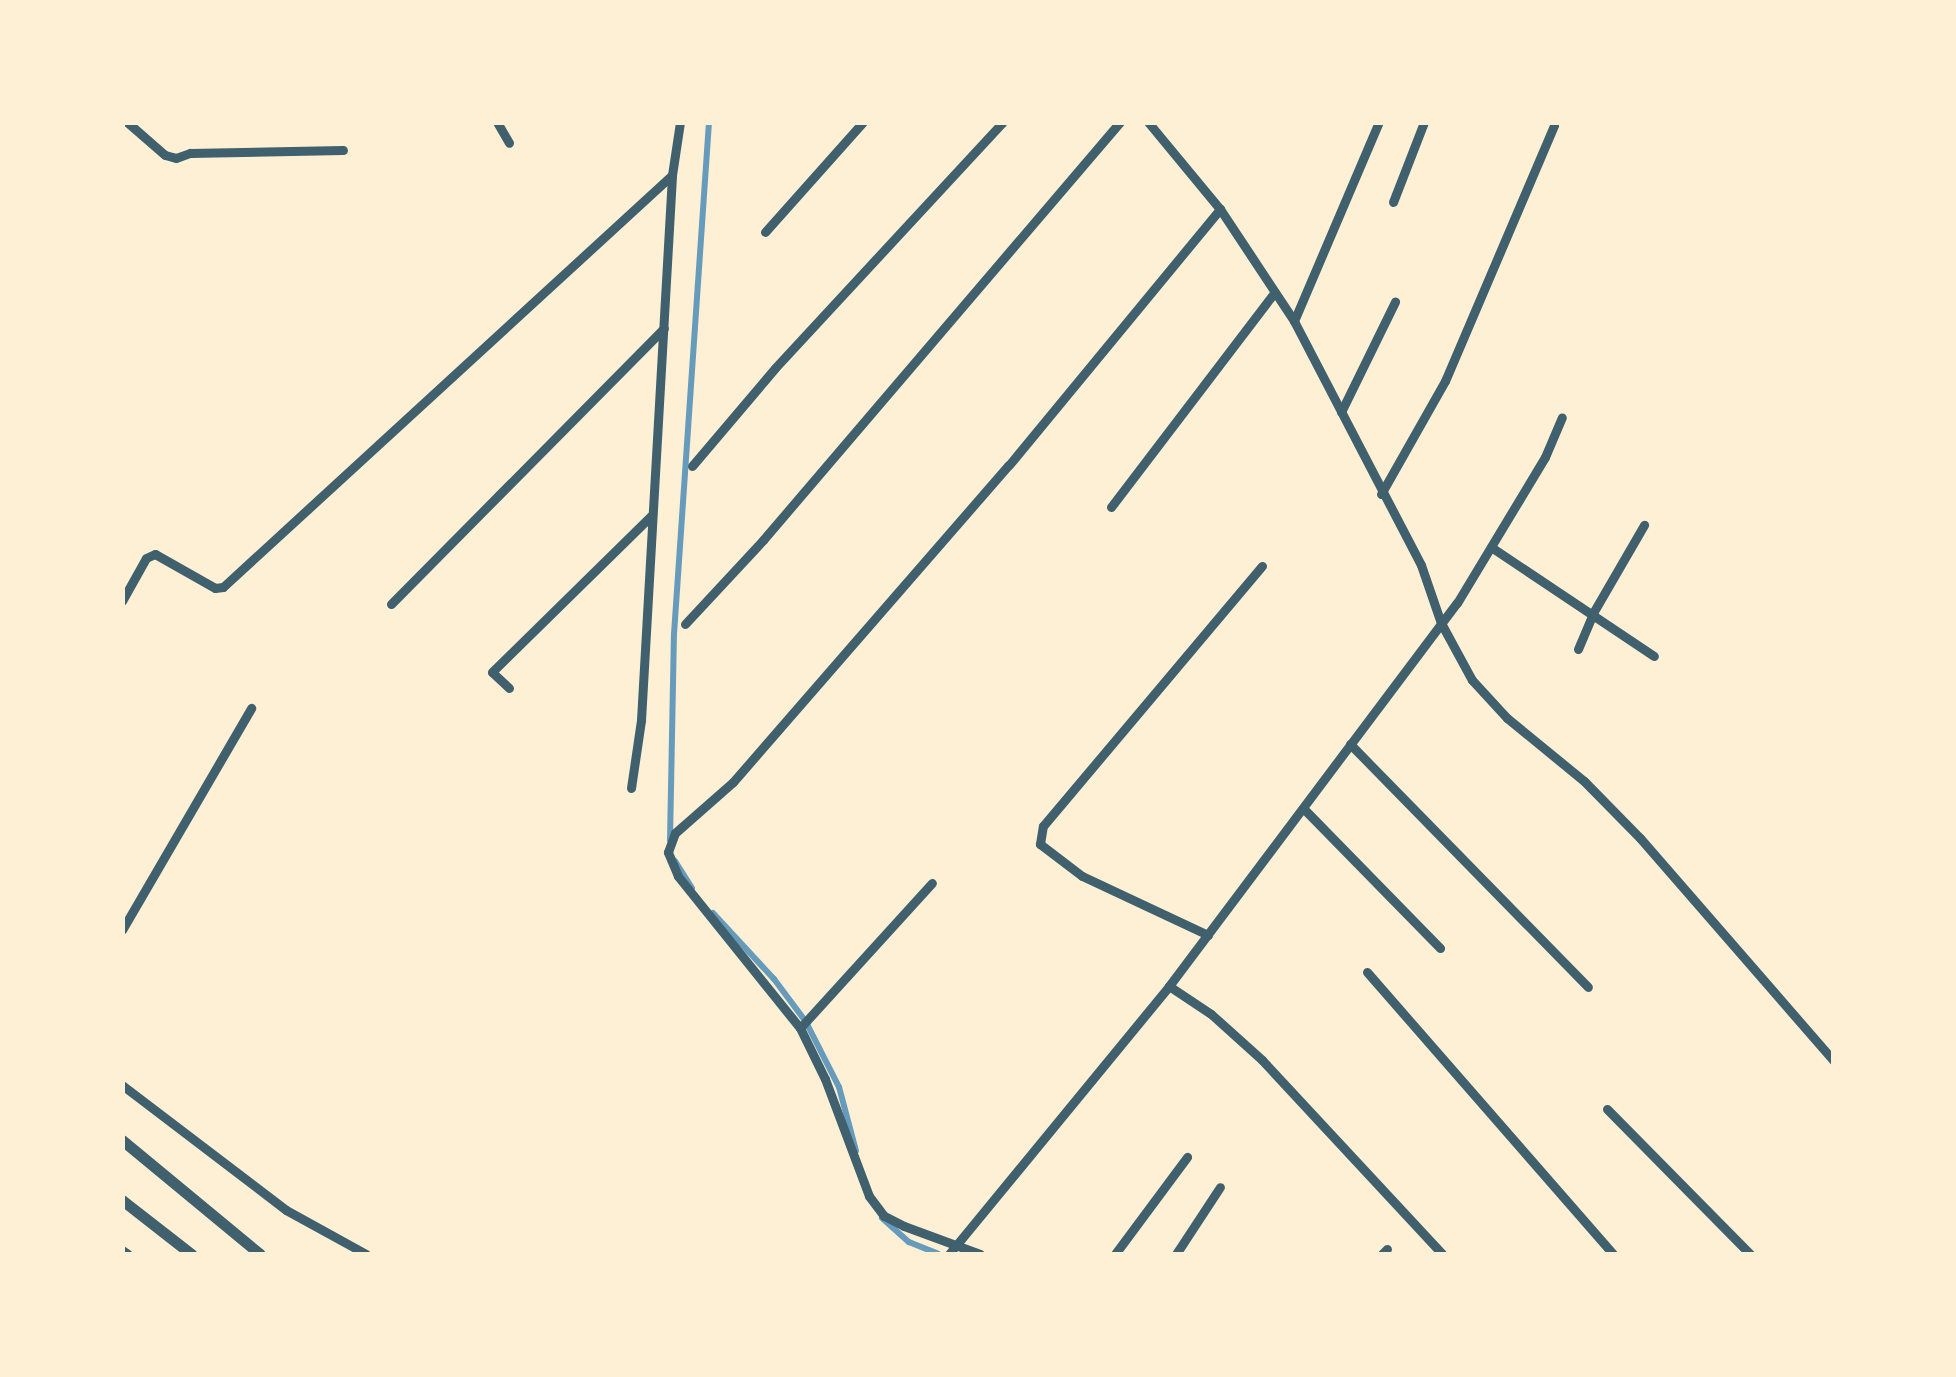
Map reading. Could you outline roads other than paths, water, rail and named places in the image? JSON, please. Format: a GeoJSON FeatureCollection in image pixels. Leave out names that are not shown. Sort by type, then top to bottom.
{"type":"FeatureCollection","features":[{"type":"Feature","properties":{"kind":"street"},"geometry":{"type":"LineString","coordinates":[[127,122],[165,156],[176,158],[190,153],[342,150]]}},
{"type":"Feature","properties":{"kind":"street"},"geometry":{"type":"LineString","coordinates":[[497,122],[509,143]]}},
{"type":"Feature","properties":{"kind":"street"},"geometry":{"type":"LineString","coordinates":[[632,788],[640,720],[672,175],[680,122]]}},
{"type":"Feature","properties":{"kind":"street"},"geometry":{"type":"LineString","coordinates":[[764,232],[862,122]]}},
{"type":"Feature","properties":{"kind":"street"},"geometry":{"type":"LineString","coordinates":[[692,466],[774,368],[1004,122]]}},
{"type":"Feature","properties":{"kind":"street"},"geometry":{"type":"LineString","coordinates":[[685,624],[763,540],[1120,122]]}},
{"type":"Feature","properties":{"kind":"street"},"geometry":{"type":"LineString","coordinates":[[1148,122],[1220,209],[1294,321],[1380,494],[1421,565],[1441,623],[1472,680],[1507,718],[1584,781],[1640,838],[1834,1061]]}},
{"type":"Feature","properties":{"kind":"street"},"geometry":{"type":"LineString","coordinates":[[1294,321],[1378,122]]}},
{"type":"Feature","properties":{"kind":"street"},"geometry":{"type":"LineString","coordinates":[[1392,202],[1424,122]]}},
{"type":"Feature","properties":{"kind":"street"},"geometry":{"type":"LineString","coordinates":[[1380,494],[1445,381],[1554,125]]}},
{"type":"Feature","properties":{"kind":"street"},"geometry":{"type":"LineString","coordinates":[[122,601],[146,558],[155,554],[214,588],[223,587],[672,175]]}},
{"type":"Feature","properties":{"kind":"street"},"geometry":{"type":"LineString","coordinates":[[980,1254],[953,1250],[884,1216],[869,1196],[826,1079],[800,1028],[678,876],[668,852],[675,832],[746,767],[1009,464],[1220,209]]}},
{"type":"Feature","properties":{"kind":"street"},"geometry":{"type":"LineString","coordinates":[[1110,508],[1275,292]]}},
{"type":"Feature","properties":{"kind":"street"},"geometry":{"type":"LineString","coordinates":[[1341,412],[1396,302]]}},
{"type":"Feature","properties":{"kind":"street"},"geometry":{"type":"LineString","coordinates":[[392,604],[664,328]]}},
{"type":"Feature","properties":{"kind":"street"},"geometry":{"type":"LineString","coordinates":[[953,1250],[1169,986],[1441,623],[1545,457],[1562,417]]}},
{"type":"Feature","properties":{"kind":"street"},"geometry":{"type":"LineString","coordinates":[[509,688],[492,672],[650,516]]}},
{"type":"Feature","properties":{"kind":"street"},"geometry":{"type":"LineString","coordinates":[[1578,650],[1593,613],[1644,525]]}},
{"type":"Feature","properties":{"kind":"street"},"geometry":{"type":"LineString","coordinates":[[1491,547],[1654,656]]}},
{"type":"Feature","properties":{"kind":"street"},"geometry":{"type":"LineString","coordinates":[[1208,934],[1082,876],[1040,844],[1043,826],[1262,566]]}},
{"type":"Feature","properties":{"kind":"street"},"geometry":{"type":"LineString","coordinates":[[122,930],[251,708]]}},
{"type":"Feature","properties":{"kind":"street"},"geometry":{"type":"LineString","coordinates":[[1350,744],[1588,987]]}},
{"type":"Feature","properties":{"kind":"street"},"geometry":{"type":"LineString","coordinates":[[1303,808],[1440,948]]}},
{"type":"Feature","properties":{"kind":"street"},"geometry":{"type":"LineString","coordinates":[[800,1028],[932,883]]}},
{"type":"Feature","properties":{"kind":"street"},"geometry":{"type":"LineString","coordinates":[[1367,972],[1613,1254]]}},
{"type":"Feature","properties":{"kind":"street"},"geometry":{"type":"LineString","coordinates":[[1169,986],[1212,1014],[1262,1060],[1442,1254]]}},
{"type":"Feature","properties":{"kind":"street"},"geometry":{"type":"LineString","coordinates":[[122,1085],[286,1210],[366,1254]]}},
{"type":"Feature","properties":{"kind":"street"},"geometry":{"type":"LineString","coordinates":[[1607,1109],[1750,1254]]}},
{"type":"Feature","properties":{"kind":"street"},"geometry":{"type":"LineString","coordinates":[[122,1140],[260,1254]]}},
{"type":"Feature","properties":{"kind":"street"},"geometry":{"type":"LineString","coordinates":[[1115,1254],[1186,1157]]}},
{"type":"Feature","properties":{"kind":"street"},"geometry":{"type":"LineString","coordinates":[[1176,1254],[1220,1187]]}},
{"type":"Feature","properties":{"kind":"street"},"geometry":{"type":"LineString","coordinates":[[122,1200],[191,1254]]}},
{"type":"Feature","properties":{"kind":"waterway"},"geometry":{"type":"LineString","coordinates":[[670,840],[674,634],[709,122]]}},
{"type":"Feature","properties":{"kind":"waterway"},"geometry":{"type":"LineString","coordinates":[[675,861],[692,888]]}},
{"type":"Feature","properties":{"kind":"waterway"},"geometry":{"type":"LineString","coordinates":[[713,913],[774,979],[806,1022],[839,1087],[856,1151]]}},
{"type":"Feature","properties":{"kind":"waterway"},"geometry":{"type":"LineString","coordinates":[[882,1218],[909,1242],[938,1254]]}}]}
